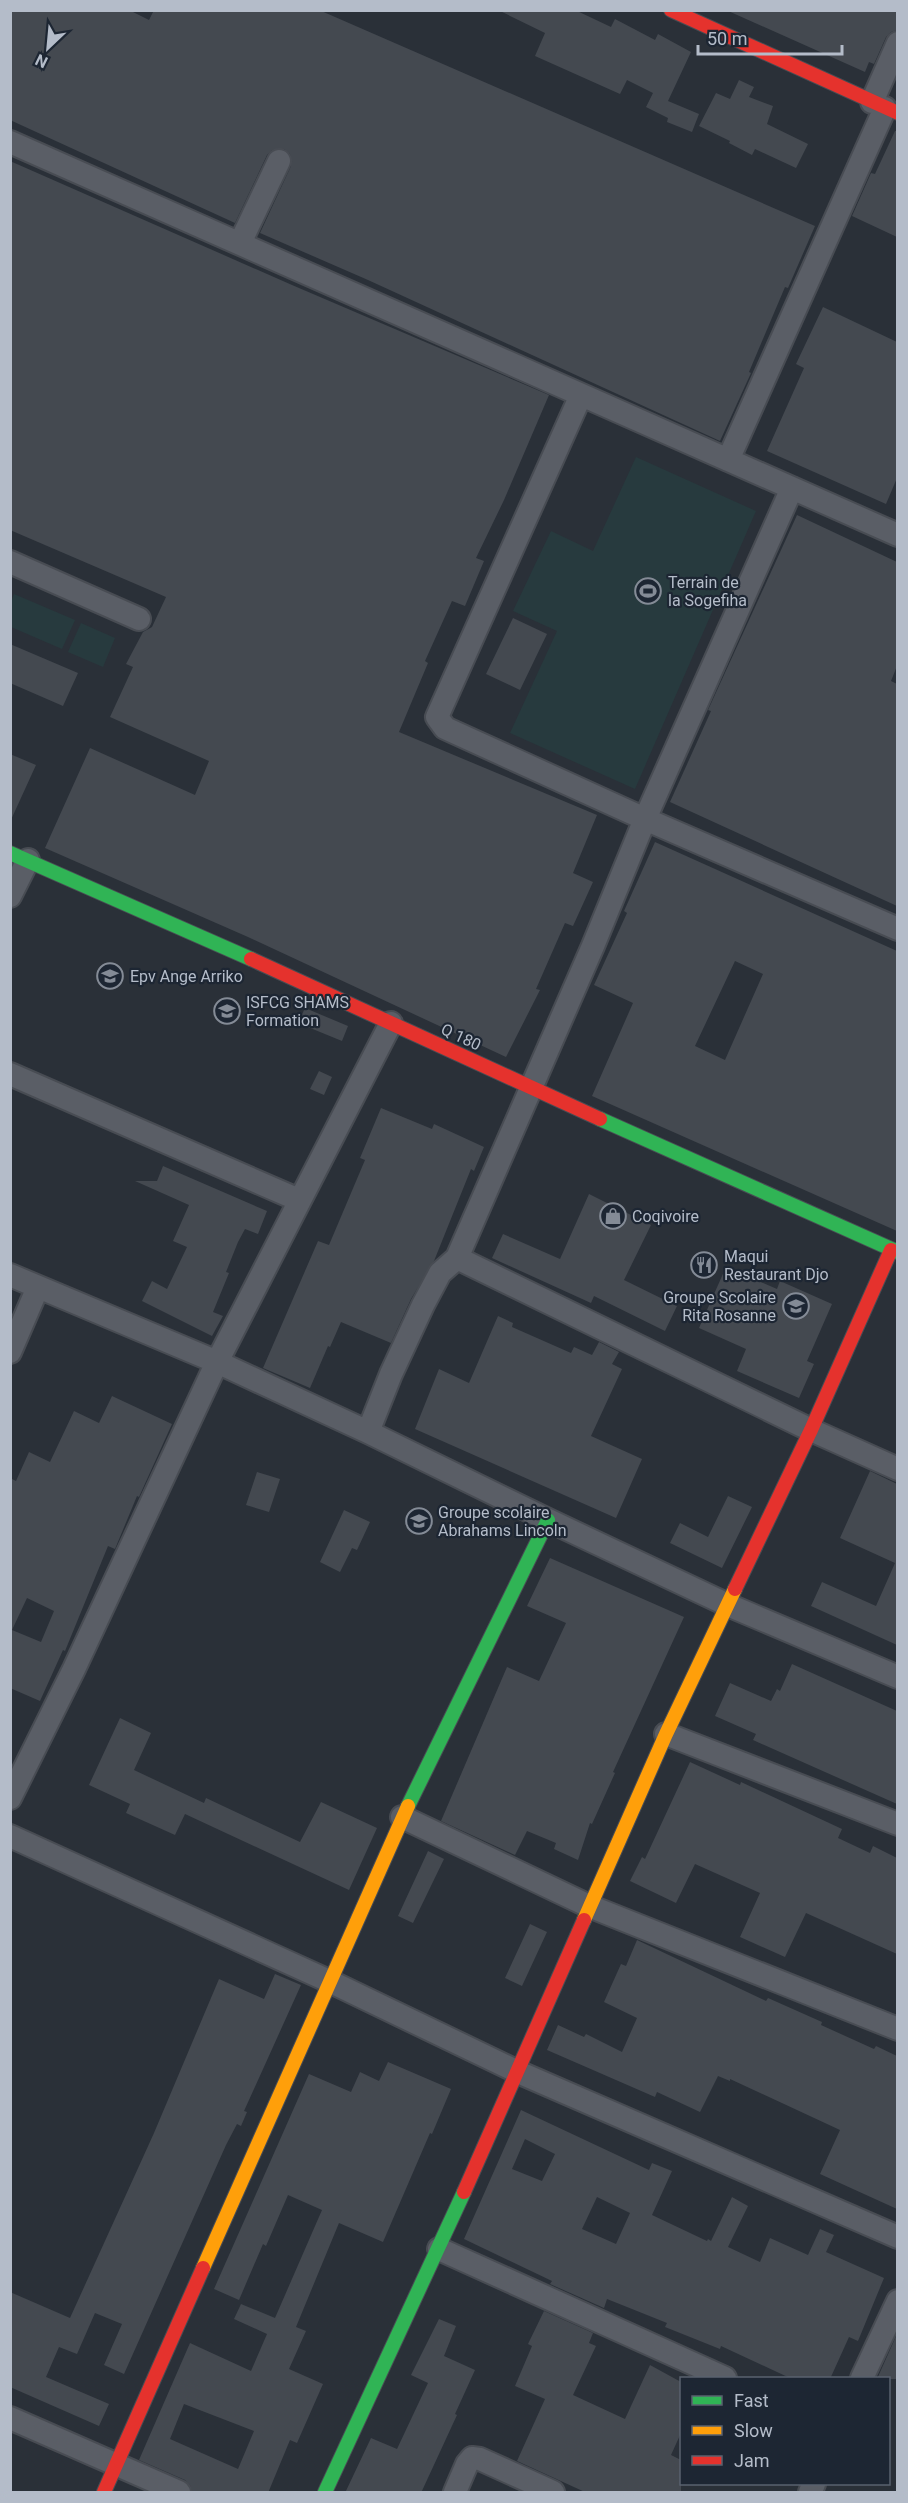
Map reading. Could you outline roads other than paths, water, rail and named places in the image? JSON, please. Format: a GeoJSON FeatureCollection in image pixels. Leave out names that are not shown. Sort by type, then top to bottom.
{"type":"FeatureCollection","features":[{"type":"Feature","properties":{"kind":"street"},"geometry":{"type":"LineString","coordinates":[[672,10],[885,107]]}},
{"type":"Feature","properties":{"kind":"street"},"geometry":{"type":"LineString","coordinates":[[728,460],[885,107],[897,43]]}},
{"type":"Feature","properties":{"kind":"street"},"geometry":{"type":"LineString","coordinates":[[10,142],[897,536]]}},
{"type":"Feature","properties":{"kind":"street"},"geometry":{"type":"LineString","coordinates":[[240,243],[279,161]]}},
{"type":"Feature","properties":{"kind":"street"},"geometry":{"type":"LineString","coordinates":[[581,395],[437,717],[445,728],[645,819],[897,928]]}},
{"type":"Feature","properties":{"kind":"street"},"geometry":{"type":"LineString","coordinates":[[368,1432],[391,1374],[423,1305],[440,1273],[457,1258],[529,1088],[593,946],[645,819],[792,488]]}},
{"type":"Feature","properties":{"kind":"street"},"geometry":{"type":"LineString","coordinates":[[10,562],[139,619]]}},
{"type":"Feature","properties":{"kind":"street"},"geometry":{"type":"LineString","coordinates":[[10,897],[19,857]]}},
{"type":"Feature","properties":{"kind":"street","name":"Q 180"},"geometry":{"type":"LineString","coordinates":[[19,857],[894,1251]]}},
{"type":"Feature","properties":{"kind":"street"},"geometry":{"type":"LineString","coordinates":[[10,1798],[74,1669],[217,1362],[391,1023]]}},
{"type":"Feature","properties":{"kind":"street"},"geometry":{"type":"LineString","coordinates":[[10,1074],[299,1200]]}},
{"type":"Feature","properties":{"kind":"street"},"geometry":{"type":"LineString","coordinates":[[325,2493],[439,2248],[666,1734],[894,1251]]}},
{"type":"Feature","properties":{"kind":"street"},"geometry":{"type":"LineString","coordinates":[[457,1258],[811,1430],[897,1469]]}},
{"type":"Feature","properties":{"kind":"street"},"geometry":{"type":"LineString","coordinates":[[10,1275],[217,1362],[728,1605],[897,1677]]}},
{"type":"Feature","properties":{"kind":"street"},"geometry":{"type":"LineString","coordinates":[[10,1352],[38,1287]]}},
{"type":"Feature","properties":{"kind":"street"},"geometry":{"type":"LineString","coordinates":[[104,2493],[402,1817],[548,1521]]}},
{"type":"Feature","properties":{"kind":"street"},"geometry":{"type":"LineString","coordinates":[[666,1734],[897,1824]]}},
{"type":"Feature","properties":{"kind":"street"},"geometry":{"type":"LineString","coordinates":[[402,1817],[589,1906],[897,2029]]}},
{"type":"Feature","properties":{"kind":"street"},"geometry":{"type":"LineString","coordinates":[[10,1836],[328,1981],[518,2072],[897,2237]]}},
{"type":"Feature","properties":{"kind":"street"},"geometry":{"type":"LineString","coordinates":[[439,2248],[721,2377]]}},
{"type":"Feature","properties":{"kind":"street"},"geometry":{"type":"LineString","coordinates":[[863,2377],[897,2301]]}},
{"type":"Feature","properties":{"kind":"street"},"geometry":{"type":"LineString","coordinates":[[10,2418],[179,2493]]}},
{"type":"Feature","properties":{"kind":"street"},"geometry":{"type":"LineString","coordinates":[[455,2493],[467,2464],[472,2458],[480,2459],[553,2493]]}},
{"type":"Feature","properties":{"kind":"place","name":"Terrain de la Sogefiha"},"geometry":{"type":"Point","coordinates":[648,591]}},
{"type":"Feature","properties":{"kind":"place","name":"Epv Ange Arriko"},"geometry":{"type":"Point","coordinates":[110,976]}},
{"type":"Feature","properties":{"kind":"place","name":"ISFCG SHAMS Formation"},"geometry":{"type":"Point","coordinates":[227,1011]}},
{"type":"Feature","properties":{"kind":"place","name":"Coqivoire"},"geometry":{"type":"Point","coordinates":[613,1216]}},
{"type":"Feature","properties":{"kind":"place","name":"Maqui Restaurant Djo"},"geometry":{"type":"Point","coordinates":[704,1265]}},
{"type":"Feature","properties":{"kind":"place","name":"Groupe Scolaire Rita Rosanne"},"geometry":{"type":"Point","coordinates":[796,1306]}},
{"type":"Feature","properties":{"kind":"place","name":"Groupe scolaire Abrahams Lincoln"},"geometry":{"type":"Point","coordinates":[419,1521]}}]}
